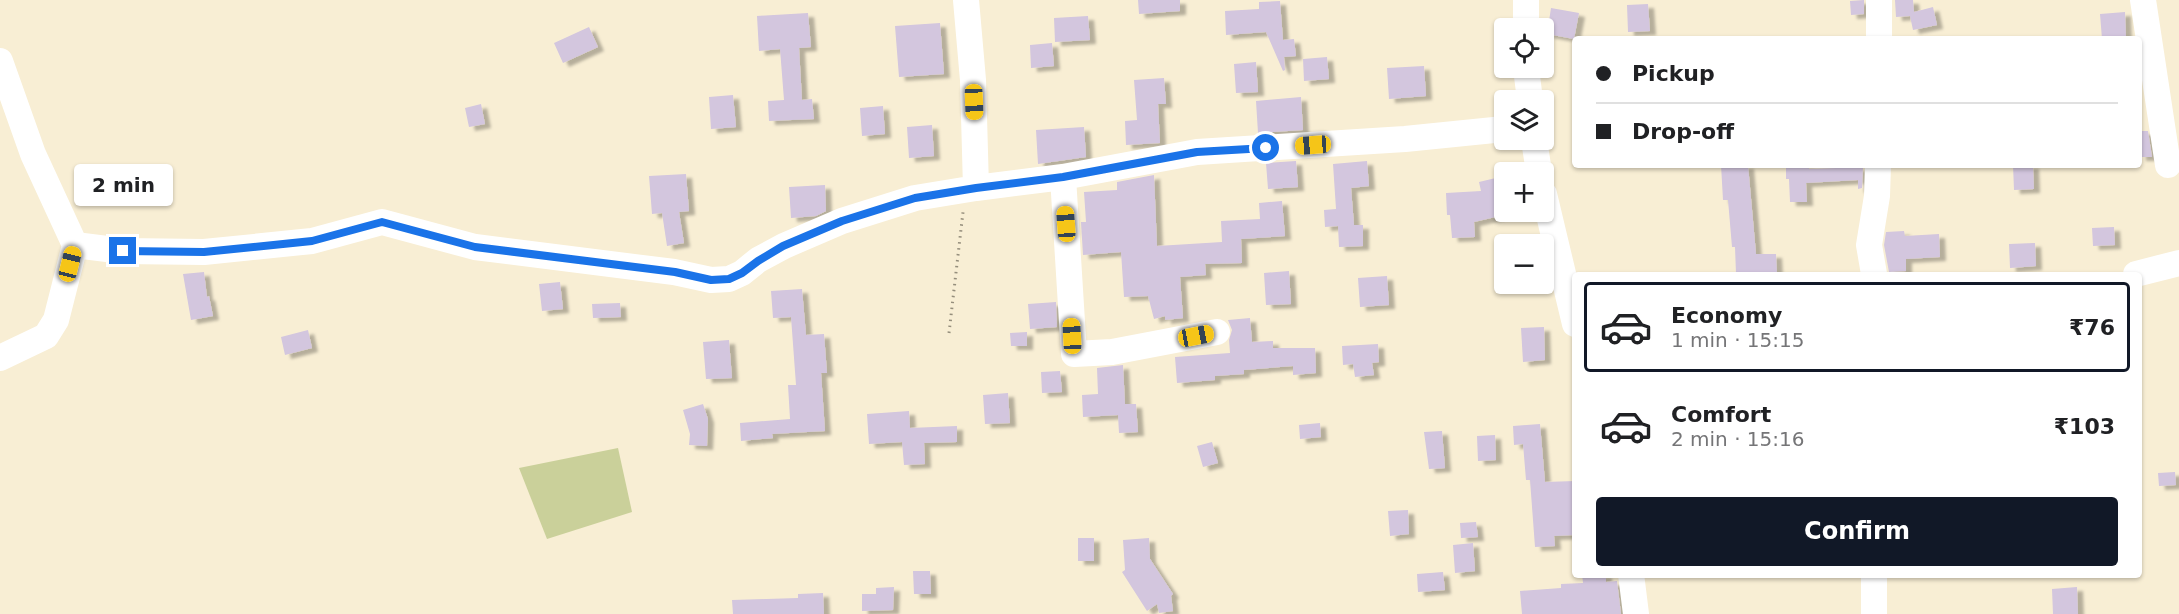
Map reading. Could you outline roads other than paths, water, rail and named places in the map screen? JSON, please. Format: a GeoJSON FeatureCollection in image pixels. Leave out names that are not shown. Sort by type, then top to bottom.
{"type":"FeatureCollection","features":[{"type":"Feature","properties":{"kind":"street"},"geometry":{"type":"LineString","coordinates":[[966,0],[973,80],[970,188]]}},
{"type":"Feature","properties":{"kind":"street"},"geometry":{"type":"LineString","coordinates":[[1526,0],[1526,18]]}},
{"type":"Feature","properties":{"kind":"street"},"geometry":{"type":"LineString","coordinates":[[1879,0],[1879,36]]}},
{"type":"Feature","properties":{"kind":"street"},"geometry":{"type":"LineString","coordinates":[[2144,0],[2168,165]]}},
{"type":"Feature","properties":{"kind":"street"},"geometry":{"type":"LineString","coordinates":[[0,61],[33,154],[75,245],[56,320],[46,336],[0,358]]}},
{"type":"Feature","properties":{"kind":"street"},"geometry":{"type":"LineString","coordinates":[[75,245],[123,251],[204,252],[312,241],[382,222],[475,247],[675,272],[711,280],[729,279],[783,246],[842,221],[915,198],[970,188],[1063,177],[1197,152],[1405,139],[1494,130]]}},
{"type":"Feature","properties":{"kind":"street"},"geometry":{"type":"LineString","coordinates":[[1874,272],[1869,245],[1877,196],[1878,168]]}},
{"type":"Feature","properties":{"kind":"street"},"geometry":{"type":"LineString","coordinates":[[1063,177],[1074,354],[1112,352],[1217,332]]}},
{"type":"Feature","properties":{"kind":"street"},"geometry":{"type":"LineString","coordinates":[[1551,222],[1572,311]]}},
{"type":"Feature","properties":{"kind":"street"},"geometry":{"type":"LineString","coordinates":[[2142,272],[2179,263]]}},
{"type":"Feature","properties":{"kind":"street"},"geometry":{"type":"LineString","coordinates":[[1632,578],[1636,614]]}},
{"type":"Feature","properties":{"kind":"street"},"geometry":{"type":"LineString","coordinates":[[1874,578],[1874,614]]}}]}
